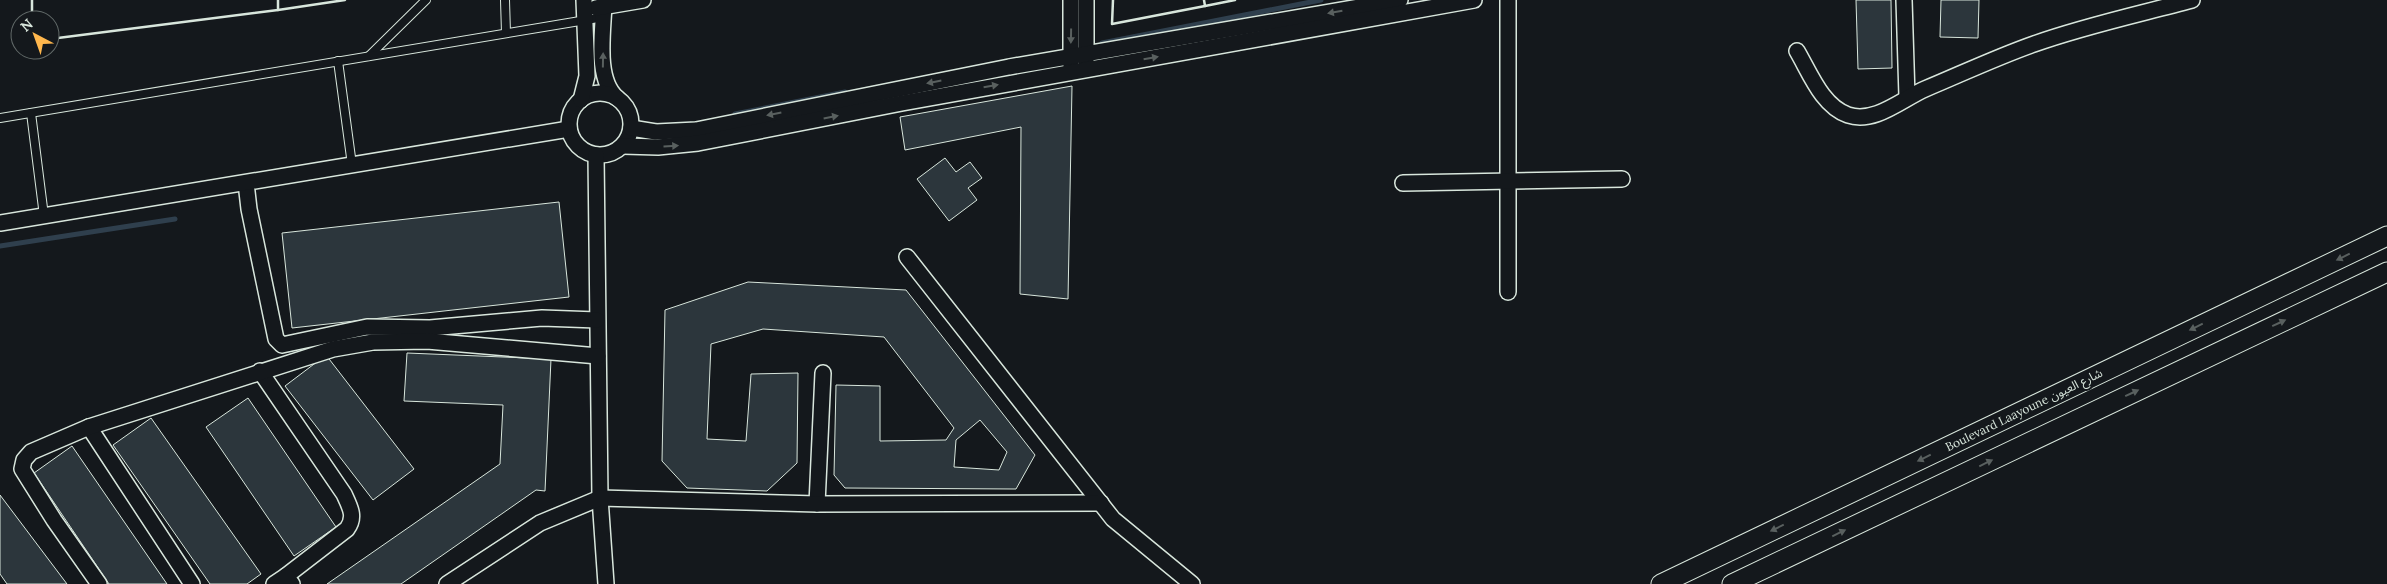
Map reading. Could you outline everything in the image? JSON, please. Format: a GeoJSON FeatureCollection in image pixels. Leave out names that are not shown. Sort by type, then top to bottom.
{"type":"FeatureCollection","features":[{"type":"Feature","properties":{"kind":"street"},"geometry":{"type":"LineString","coordinates":[[581,100],[587,76],[585,10],[643,0]]}},
{"type":"Feature","properties":{"kind":"street"},"geometry":{"type":"LineString","coordinates":[[1072,0],[1078,63]]}},
{"type":"Feature","properties":{"kind":"street"},"geometry":{"type":"LineString","coordinates":[[1078,63],[1086,0]]}},
{"type":"Feature","properties":{"kind":"street"},"geometry":{"type":"LineString","coordinates":[[622,146],[658,147],[698,143],[1078,63],[1400,0]]}},
{"type":"Feature","properties":{"kind":"street"},"geometry":{"type":"LineString","coordinates":[[631,128],[656,132],[696,130],[1009,67],[1078,63],[1474,0]]}},
{"type":"Feature","properties":{"kind":"street"},"geometry":{"type":"LineString","coordinates":[[1508,0],[1508,292]]}},
{"type":"Feature","properties":{"kind":"street"},"geometry":{"type":"LineString","coordinates":[[1904,0],[1907,97]]}},
{"type":"Feature","properties":{"kind":"street"},"geometry":{"type":"LineString","coordinates":[[1797,51],[1827,101],[1835,109],[1850,116],[1864,116],[1887,110],[1907,97],[2035,44],[2192,0]]}},
{"type":"Feature","properties":{"kind":"street"},"geometry":{"type":"LineString","coordinates":[[604,8],[604,75],[609,89],[622,102],[628,110],[631,128],[622,146],[615,151],[596,155],[579,147],[569,129],[572,110],[581,100],[596,93],[605,93],[622,102]]}},
{"type":"Feature","properties":{"kind":"street"},"geometry":{"type":"LineString","coordinates":[[0,223],[569,129]]}},
{"type":"Feature","properties":{"kind":"street"},"geometry":{"type":"LineString","coordinates":[[596,155],[600,498],[606,584]]}},
{"type":"Feature","properties":{"kind":"street"},"geometry":{"type":"LineString","coordinates":[[1403,183],[1622,178]]}},
{"type":"Feature","properties":{"kind":"street"},"geometry":{"type":"LineString","coordinates":[[246,182],[249,209],[277,342],[285,345],[332,342],[427,341],[598,356]]}},
{"type":"Feature","properties":{"kind":"street","name":"Boulevard Laayoune شارع العيون"},"geometry":{"type":"LineString","coordinates":[[1661,584],[2387,236]]}},
{"type":"Feature","properties":{"kind":"street"},"geometry":{"type":"LineString","coordinates":[[907,257],[1119,524],[1192,584]]}},
{"type":"Feature","properties":{"kind":"street"},"geometry":{"type":"LineString","coordinates":[[1732,584],[2387,272]]}},
{"type":"Feature","properties":{"kind":"street"},"geometry":{"type":"LineString","coordinates":[[98,584],[22,469],[24,460],[31,452],[89,427],[260,371],[366,327],[430,328],[524,318],[597,320]]}},
{"type":"Feature","properties":{"kind":"street"},"geometry":{"type":"LineString","coordinates":[[260,371],[344,494],[352,516],[352,522],[347,529],[284,581]]}},
{"type":"Feature","properties":{"kind":"street"},"geometry":{"type":"LineString","coordinates":[[817,504],[823,373]]}},
{"type":"Feature","properties":{"kind":"street"},"geometry":{"type":"LineString","coordinates":[[89,427],[192,584]]}},
{"type":"Feature","properties":{"kind":"street"},"geometry":{"type":"LineString","coordinates":[[448,584],[540,523],[600,498],[817,504],[1101,503]]}},
{"type":"Feature","properties":{"kind":"lane"},"geometry":{"type":"LineString","coordinates":[[369,56],[426,0]]}},
{"type":"Feature","properties":{"kind":"lane"},"geometry":{"type":"LineString","coordinates":[[505,0],[506,33]]}},
{"type":"Feature","properties":{"kind":"lane"},"geometry":{"type":"LineString","coordinates":[[0,118],[506,33],[585,10]]}},
{"type":"Feature","properties":{"kind":"lane"},"geometry":{"type":"LineString","coordinates":[[338,61],[352,165]]}},
{"type":"Feature","properties":{"kind":"lane"},"geometry":{"type":"LineString","coordinates":[[31,112],[44,216]]}},
{"type":"Feature","properties":{"kind":"building"},"geometry":{"type":"Polygon","coordinates":[[[1856,0],[1891,0],[1892,68],[1858,69],[1856,0]]]}},
{"type":"Feature","properties":{"kind":"building"},"geometry":{"type":"Polygon","coordinates":[[[1941,0],[1979,0],[1978,38],[1940,37],[1941,0]]]}},
{"type":"Feature","properties":{"kind":"building"},"geometry":{"type":"Polygon","coordinates":[[[1072,86],[1068,299],[1020,294],[1021,127],[905,150],[900,117],[1072,86]]]}},
{"type":"Feature","properties":{"kind":"building"},"geometry":{"type":"Polygon","coordinates":[[[945,158],[956,172],[970,162],[982,178],[968,188],[977,200],[949,221],[917,179],[945,158]]]}},
{"type":"Feature","properties":{"kind":"building"},"geometry":{"type":"Polygon","coordinates":[[[559,202],[569,297],[292,328],[282,233],[559,202]]]}},
{"type":"Feature","properties":{"kind":"building"},"geometry":{"type":"Polygon","coordinates":[[[748,282],[906,290],[1035,455],[1016,489],[845,488],[834,475],[836,385],[880,386],[880,441],[946,440],[954,428],[884,337],[763,329],[711,344],[707,439],[746,441],[751,374],[798,373],[797,463],[767,491],[687,488],[662,461],[665,310],[748,282]],[[980,420],[956,440],[954,467],[999,470],[1007,452],[980,420]]]}},
{"type":"Feature","properties":{"kind":"building"},"geometry":{"type":"Polygon","coordinates":[[[407,353],[551,359],[545,491],[536,490],[401,584],[327,584],[500,464],[503,405],[404,401],[407,353]]]}},
{"type":"Feature","properties":{"kind":"building"},"geometry":{"type":"Polygon","coordinates":[[[326,355],[414,469],[373,500],[285,386],[326,355]]]}},
{"type":"Feature","properties":{"kind":"building"},"geometry":{"type":"Polygon","coordinates":[[[248,398],[336,527],[294,556],[206,427],[248,398]]]}},
{"type":"Feature","properties":{"kind":"building"},"geometry":{"type":"Polygon","coordinates":[[[151,418],[261,574],[247,584],[210,584],[113,445],[151,418]]]}},
{"type":"Feature","properties":{"kind":"building"},"geometry":{"type":"Polygon","coordinates":[[[72,446],[167,584],[109,584],[34,473],[72,446]]]}},
{"type":"Feature","properties":{"kind":"building"},"geometry":{"type":"Polygon","coordinates":[[[0,495],[67,584],[7,584],[0,574],[0,495]]]}},
{"type":"Feature","properties":{"kind":"waterway"},"geometry":{"type":"LineString","coordinates":[[1102,43],[1321,0]]}},
{"type":"Feature","properties":{"kind":"waterway"},"geometry":{"type":"LineString","coordinates":[[735,114],[845,92]]}},
{"type":"Feature","properties":{"kind":"waterway"},"geometry":{"type":"LineString","coordinates":[[0,246],[175,219]]}},
{"type":"Feature","properties":{"kind":"wall"},"geometry":{"type":"LineString","coordinates":[[32,0],[32,10]]}},
{"type":"Feature","properties":{"kind":"wall"},"geometry":{"type":"LineString","coordinates":[[60,38],[278,10],[278,0]]}},
{"type":"Feature","properties":{"kind":"wall"},"geometry":{"type":"LineString","coordinates":[[278,10],[345,0]]}},
{"type":"Feature","properties":{"kind":"wall"},"geometry":{"type":"LineString","coordinates":[[1113,0],[1112,24],[1205,6]]}},
{"type":"Feature","properties":{"kind":"wall"},"geometry":{"type":"LineString","coordinates":[[1204,0],[1205,6],[1235,0]]}}]}
